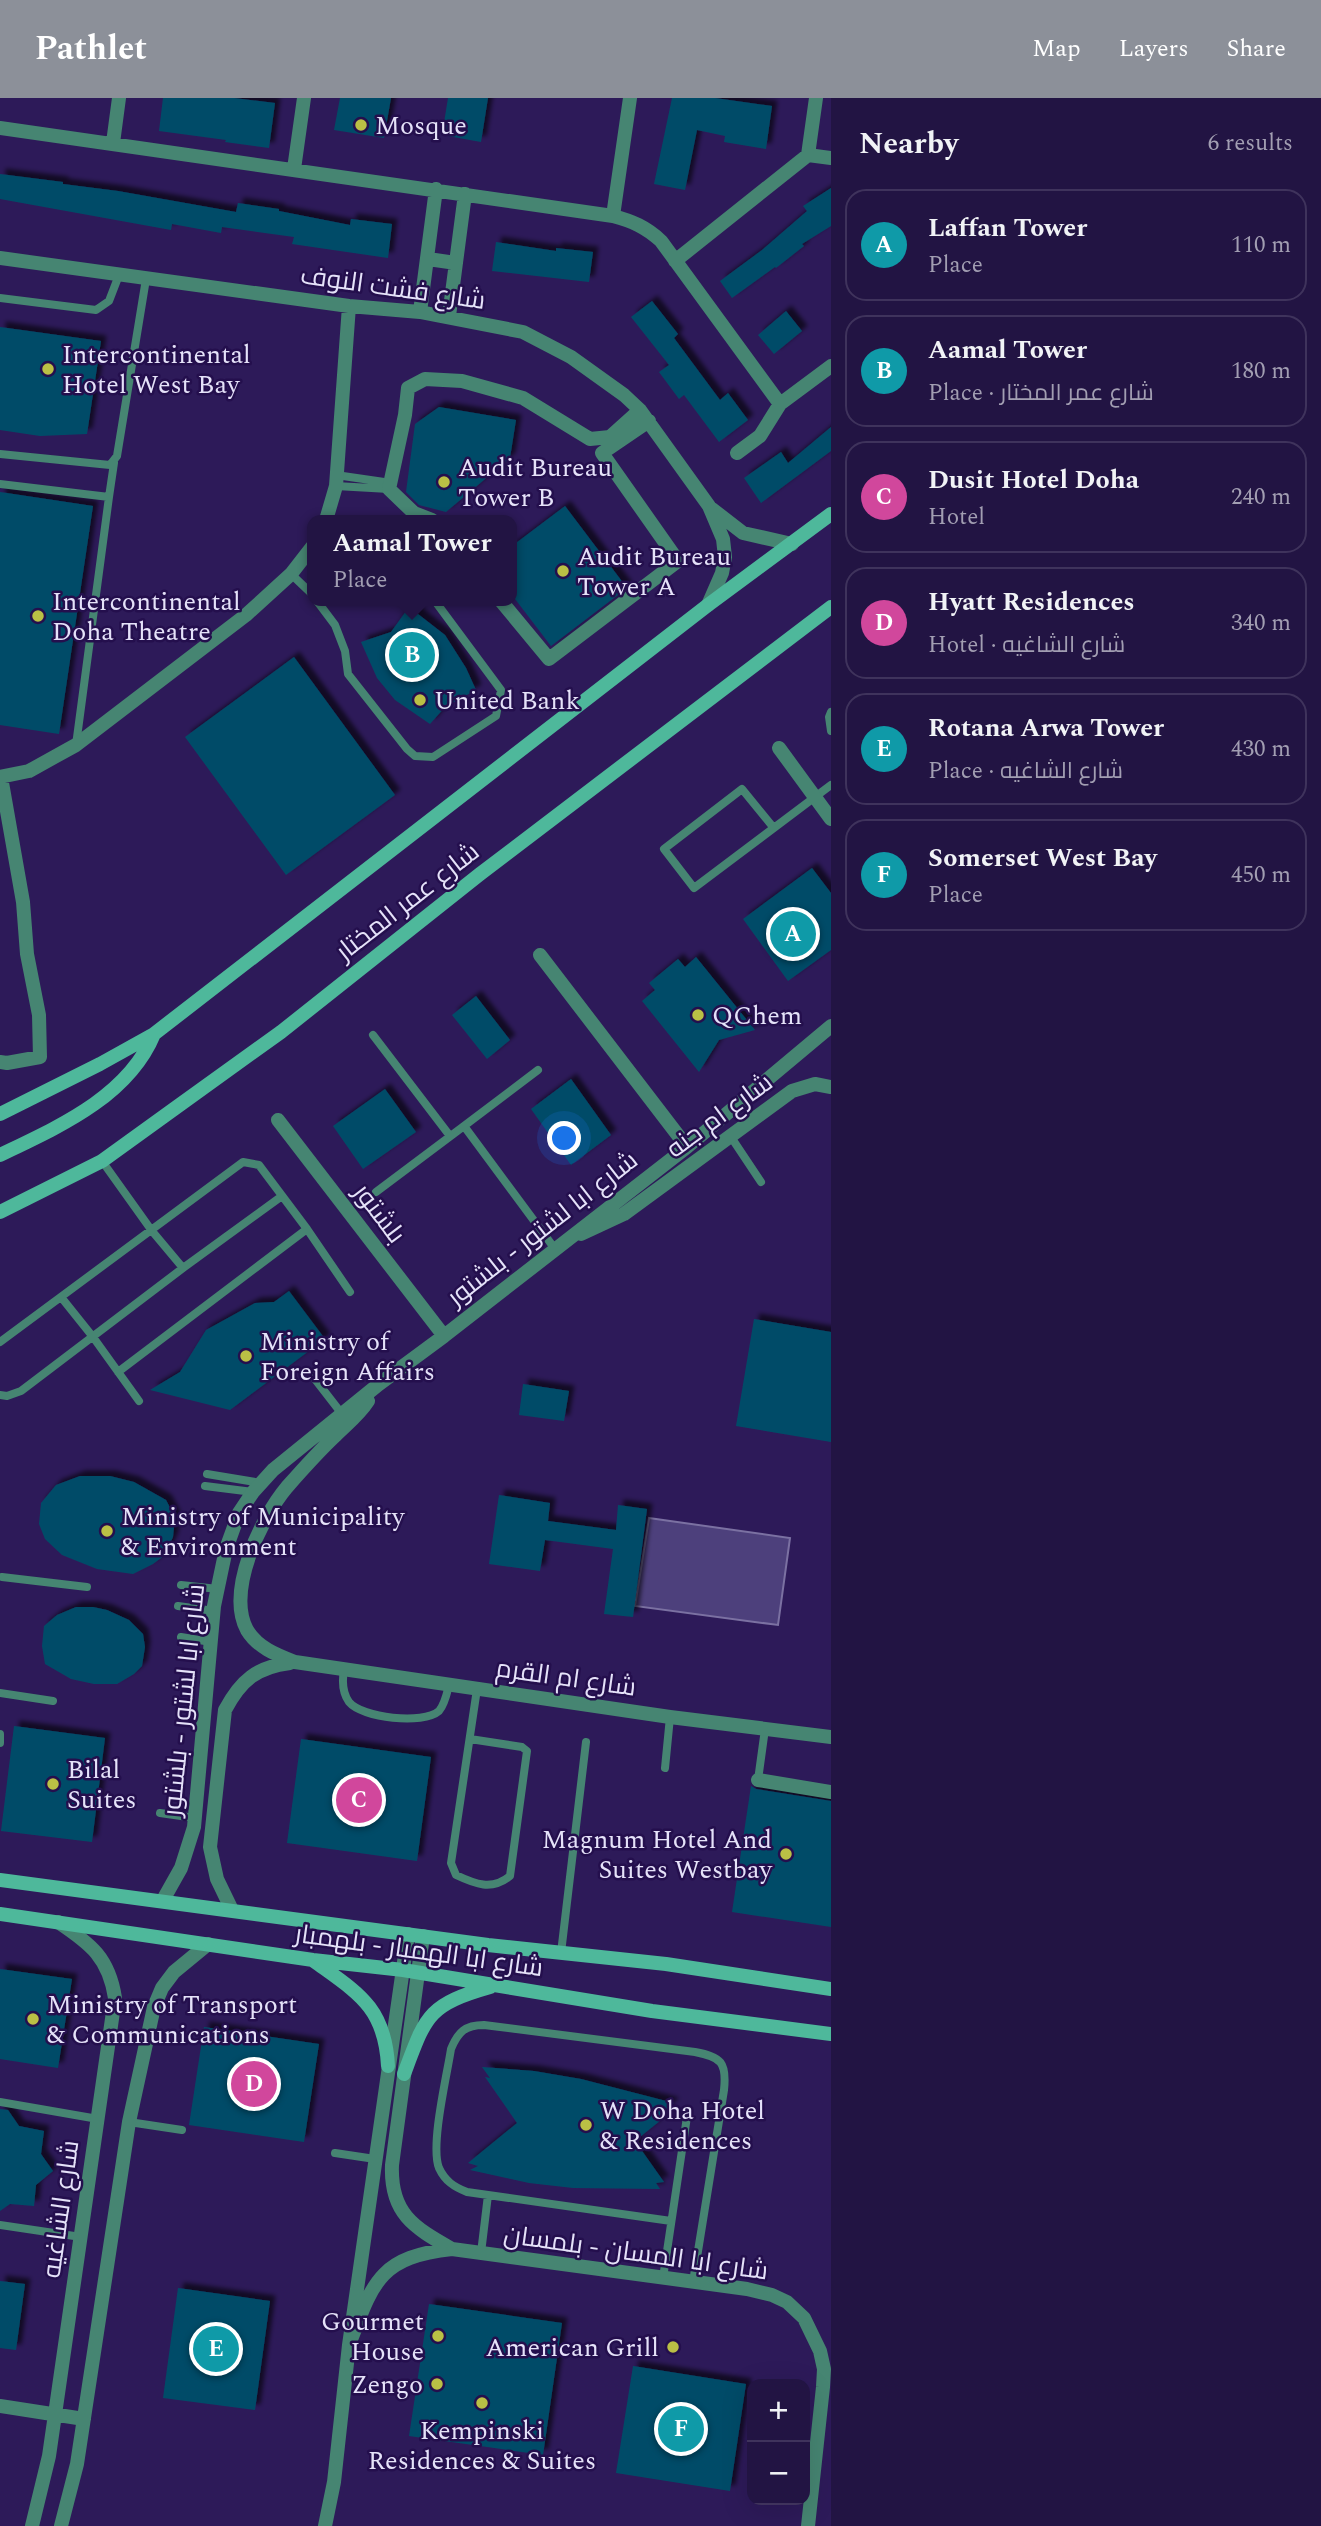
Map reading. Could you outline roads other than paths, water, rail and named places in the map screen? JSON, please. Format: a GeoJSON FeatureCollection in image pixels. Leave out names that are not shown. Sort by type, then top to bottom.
{"type":"FeatureCollection","features":[{"type":"Feature","properties":{"kind":"main road","name":"شارع عمر المختار"},"geometry":{"type":"LineString","coordinates":[[0,1114],[154,1034],[708,605],[831,514]]}},
{"type":"Feature","properties":{"kind":"main road","name":"شارع عمر المختار"},"geometry":{"type":"LineString","coordinates":[[0,1212],[102,1161],[281,1032],[480,874],[831,607]]}},
{"type":"Feature","properties":{"kind":"main road"},"geometry":{"type":"LineString","coordinates":[[0,1155],[62,1123],[111,1093],[136,1067],[154,1034]]}},
{"type":"Feature","properties":{"kind":"main road","name":"شارع ابا الهمبار - بلهمبار"},"geometry":{"type":"LineString","coordinates":[[0,1880],[423,1937],[666,1964],[831,1989]]}},
{"type":"Feature","properties":{"kind":"main road","name":"شارع ابا الهمبار - بلهمبار"},"geometry":{"type":"LineString","coordinates":[[0,1914],[313,1960],[403,1970],[652,2011],[831,2034]]}},
{"type":"Feature","properties":{"kind":"main road"},"geometry":{"type":"LineString","coordinates":[[313,1960],[361,1995],[371,2008],[384,2037],[388,2066]]}},
{"type":"Feature","properties":{"kind":"main road"},"geometry":{"type":"LineString","coordinates":[[404,2074],[431,2013],[463,1994],[495,1985]]}},
{"type":"Feature","properties":{"kind":"street"},"geometry":{"type":"LineString","coordinates":[[113,143],[120,98]]}},
{"type":"Feature","properties":{"kind":"street"},"geometry":{"type":"LineString","coordinates":[[294,169],[304,98]]}},
{"type":"Feature","properties":{"kind":"street"},"geometry":{"type":"LineString","coordinates":[[613,216],[630,98]]}},
{"type":"Feature","properties":{"kind":"street"},"geometry":{"type":"LineString","coordinates":[[675,261],[808,155],[816,98]]}},
{"type":"Feature","properties":{"kind":"street"},"geometry":{"type":"LineString","coordinates":[[0,128],[466,194],[613,216],[633,222],[661,240],[780,404]]}},
{"type":"Feature","properties":{"kind":"street"},"geometry":{"type":"LineString","coordinates":[[808,155],[831,158]]}},
{"type":"Feature","properties":{"kind":"street"},"geometry":{"type":"LineString","coordinates":[[420,312],[436,190]]}},
{"type":"Feature","properties":{"kind":"street"},"geometry":{"type":"LineString","coordinates":[[449,316],[466,194]]}},
{"type":"Feature","properties":{"kind":"street","name":"شارع فشت النوف"},"geometry":{"type":"LineString","coordinates":[[0,258],[349,306],[449,316],[523,332],[571,357],[624,395],[645,415],[709,506],[723,539],[726,557],[708,605]]}},
{"type":"Feature","properties":{"kind":"street"},"geometry":{"type":"LineString","coordinates":[[428,259],[456,263]]}},
{"type":"Feature","properties":{"kind":"street"},"geometry":{"type":"LineString","coordinates":[[327,515],[336,481],[349,306]]}},
{"type":"Feature","properties":{"kind":"street"},"geometry":{"type":"LineString","coordinates":[[737,453],[760,436],[780,404],[831,366]]}},
{"type":"Feature","properties":{"kind":"street"},"geometry":{"type":"LineString","coordinates":[[419,515],[414,513],[390,486],[408,388],[425,379],[462,380],[523,398],[590,439],[610,437],[645,415]]}},
{"type":"Feature","properties":{"kind":"street"},"geometry":{"type":"LineString","coordinates":[[505,606],[549,659],[678,561],[602,453],[645,415]]}},
{"type":"Feature","properties":{"kind":"street","name":"شارع فشت النوف"},"geometry":{"type":"LineString","coordinates":[[709,506],[743,533],[792,544]]}},
{"type":"Feature","properties":{"kind":"street"},"geometry":{"type":"LineString","coordinates":[[0,1062],[40,1057],[39,1015],[27,954],[23,902],[1,777],[29,771],[76,745],[246,615],[291,574],[307,553]]}},
{"type":"Feature","properties":{"kind":"street"},"geometry":{"type":"LineString","coordinates":[[779,748],[831,819]]}},
{"type":"Feature","properties":{"kind":"street"},"geometry":{"type":"LineString","coordinates":[[540,956],[687,1147]]}},
{"type":"Feature","properties":{"kind":"street","name":"شارع ابا لشتور - بلشتور"},"geometry":{"type":"LineString","coordinates":[[163,1900],[189,1848],[195,1818],[214,1611],[226,1549],[239,1513],[257,1488],[273,1470],[379,1384],[687,1147],[831,1026]]}},
{"type":"Feature","properties":{"kind":"street","name":"شارع ام جنه"},"geometry":{"type":"LineString","coordinates":[[561,1244],[624,1214],[792,1091],[815,1084],[831,1087]]}},
{"type":"Feature","properties":{"kind":"street","name":"بلشتور"},"geometry":{"type":"LineString","coordinates":[[278,1120],[444,1336]]}},
{"type":"Feature","properties":{"kind":"street","name":"شارع ام القرم"},"geometry":{"type":"LineString","coordinates":[[379,1384],[364,1407],[286,1488],[268,1513],[252,1548],[240,1593],[240,1612],[248,1631],[260,1645],[295,1662],[344,1670],[670,1717],[831,1737]]}},
{"type":"Feature","properties":{"kind":"street","name":"شارع ام القرم"},"geometry":{"type":"LineString","coordinates":[[232,1910],[212,1866],[211,1847],[225,1710],[246,1680],[261,1669],[295,1662]]}},
{"type":"Feature","properties":{"kind":"street"},"geometry":{"type":"LineString","coordinates":[[758,1780],[831,1792]]}},
{"type":"Feature","properties":{"kind":"street","name":"شارع الشاغيه"},"geometry":{"type":"LineString","coordinates":[[32,2526],[49,2456],[115,1998],[108,1968],[98,1954],[84,1939],[57,1922]]}},
{"type":"Feature","properties":{"kind":"street","name":"شارع ابا المسان - بلمسان"},"geometry":{"type":"LineString","coordinates":[[325,2526],[341,2429],[349,2345],[408,1934]]}},
{"type":"Feature","properties":{"kind":"street","name":"شارع ابا المسان - بلمسان"},"geometry":{"type":"LineString","coordinates":[[423,1937],[391,2165],[394,2194],[400,2209],[408,2220],[426,2234],[452,2249]]}},
{"type":"Feature","properties":{"kind":"street","name":"شارع الشاغيه"},"geometry":{"type":"LineString","coordinates":[[61,2526],[77,2464],[129,2122],[154,2007],[162,1988],[190,1957],[208,1944]]}},
{"type":"Feature","properties":{"kind":"street","name":"شارع ابا المسان - بلمسان"},"geometry":{"type":"LineString","coordinates":[[349,2345],[377,2281],[396,2262],[425,2252],[452,2249],[772,2295],[787,2302],[804,2318],[813,2332],[824,2369],[808,2526]]}},
{"type":"Feature","properties":{"kind":"street"},"geometry":{"type":"LineString","coordinates":[[0,2406],[84,2419]]}},
{"type":"Feature","properties":{"kind":"lane"},"geometry":{"type":"LineString","coordinates":[[0,298],[96,310],[109,300],[119,275]]}},
{"type":"Feature","properties":{"kind":"lane"},"geometry":{"type":"LineString","coordinates":[[76,745],[114,463],[146,279]]}},
{"type":"Feature","properties":{"kind":"lane"},"geometry":{"type":"LineString","coordinates":[[0,454],[110,465],[114,463]]}},
{"type":"Feature","properties":{"kind":"lane"},"geometry":{"type":"LineString","coordinates":[[336,481],[390,486]]}},
{"type":"Feature","properties":{"kind":"lane"},"geometry":{"type":"LineString","coordinates":[[0,484],[109,497]]}},
{"type":"Feature","properties":{"kind":"lane"},"geometry":{"type":"LineString","coordinates":[[291,574],[307,589]]}},
{"type":"Feature","properties":{"kind":"lane"},"geometry":{"type":"LineString","coordinates":[[321,606],[335,625],[345,651],[348,674],[415,756],[433,757],[496,716],[501,690],[439,606]]}},
{"type":"Feature","properties":{"kind":"lane"},"geometry":{"type":"LineString","coordinates":[[831,712],[831,731]]}},
{"type":"Feature","properties":{"kind":"lane"},"geometry":{"type":"LineString","coordinates":[[773,827],[743,789],[664,849],[694,888],[831,785]]}},
{"type":"Feature","properties":{"kind":"lane"},"geometry":{"type":"LineString","coordinates":[[373,1035],[450,1136]]}},
{"type":"Feature","properties":{"kind":"lane"},"geometry":{"type":"LineString","coordinates":[[376,1192],[538,1070]]}},
{"type":"Feature","properties":{"kind":"lane"},"geometry":{"type":"LineString","coordinates":[[464,1126],[561,1244]]}},
{"type":"Feature","properties":{"kind":"lane"},"geometry":{"type":"LineString","coordinates":[[731,1137],[761,1182]]}},
{"type":"Feature","properties":{"kind":"lane"},"geometry":{"type":"LineString","coordinates":[[102,1161],[152,1231],[183,1268]]}},
{"type":"Feature","properties":{"kind":"lane"},"geometry":{"type":"LineString","coordinates":[[0,1342],[243,1162],[259,1165],[350,1292]]}},
{"type":"Feature","properties":{"kind":"lane"},"geometry":{"type":"LineString","coordinates":[[0,1395],[7,1396],[21,1391],[282,1196]]}},
{"type":"Feature","properties":{"kind":"lane"},"geometry":{"type":"LineString","coordinates":[[118,1372],[307,1229]]}},
{"type":"Feature","properties":{"kind":"lane"},"geometry":{"type":"LineString","coordinates":[[61,1297],[139,1401]]}},
{"type":"Feature","properties":{"kind":"lane"},"geometry":{"type":"LineString","coordinates":[[311,1374],[342,1414]]}},
{"type":"Feature","properties":{"kind":"lane"},"geometry":{"type":"LineString","coordinates":[[206,1474],[257,1488]]}},
{"type":"Feature","properties":{"kind":"lane"},"geometry":{"type":"LineString","coordinates":[[205,1486],[257,1488]]}},
{"type":"Feature","properties":{"kind":"lane"},"geometry":{"type":"LineString","coordinates":[[0,1589],[1,1577],[87,1587]]}},
{"type":"Feature","properties":{"kind":"lane"},"geometry":{"type":"LineString","coordinates":[[181,1585],[218,1589]]}},
{"type":"Feature","properties":{"kind":"lane"},"geometry":{"type":"LineString","coordinates":[[177,1606],[214,1611]]}},
{"type":"Feature","properties":{"kind":"lane"},"geometry":{"type":"LineString","coordinates":[[181,1637],[211,1642]]}},
{"type":"Feature","properties":{"kind":"lane"},"geometry":{"type":"LineString","coordinates":[[344,1670],[344,1693],[351,1704],[362,1711],[390,1717],[421,1718],[438,1712],[444,1704],[449,1685]]}},
{"type":"Feature","properties":{"kind":"lane"},"geometry":{"type":"LineString","coordinates":[[470,1739],[522,1747],[527,1751],[510,1876],[501,1884],[484,1886],[468,1881],[456,1875],[451,1863],[477,1689]]}},
{"type":"Feature","properties":{"kind":"lane"},"geometry":{"type":"LineString","coordinates":[[0,1693],[53,1701]]}},
{"type":"Feature","properties":{"kind":"lane"},"geometry":{"type":"LineString","coordinates":[[665,1768],[670,1717]]}},
{"type":"Feature","properties":{"kind":"lane"},"geometry":{"type":"LineString","coordinates":[[758,1780],[765,1729]]}},
{"type":"Feature","properties":{"kind":"lane"},"geometry":{"type":"LineString","coordinates":[[0,1734],[0,1743]]}},
{"type":"Feature","properties":{"kind":"lane"},"geometry":{"type":"LineString","coordinates":[[561,1953],[586,1742]]}},
{"type":"Feature","properties":{"kind":"lane"},"geometry":{"type":"LineString","coordinates":[[160,1813],[195,1818]]}},
{"type":"Feature","properties":{"kind":"lane"},"geometry":{"type":"LineString","coordinates":[[671,2221],[467,2192],[455,2187],[445,2178],[438,2165],[436,2149],[451,2049],[457,2035],[474,2025],[484,2025],[710,2055],[719,2060],[724,2067],[725,2078],[693,2282]]}},
{"type":"Feature","properties":{"kind":"lane"},"geometry":{"type":"LineString","coordinates":[[0,2102],[98,2119]]}},
{"type":"Feature","properties":{"kind":"lane"},"geometry":{"type":"LineString","coordinates":[[663,2278],[688,2110]]}},
{"type":"Feature","properties":{"kind":"lane"},"geometry":{"type":"LineString","coordinates":[[129,2122],[182,2130]]}},
{"type":"Feature","properties":{"kind":"lane"},"geometry":{"type":"LineString","coordinates":[[335,2153],[375,2159]]}},
{"type":"Feature","properties":{"kind":"lane"},"geometry":{"type":"LineString","coordinates":[[481,2253],[488,2195]]}},
{"type":"Feature","properties":{"kind":"lane"},"geometry":{"type":"LineString","coordinates":[[0,2225],[81,2237]]}},
{"type":"Feature","properties":{"kind":"place","name":"Mosque"},"geometry":{"type":"Point","coordinates":[361,125]}},
{"type":"Feature","properties":{"kind":"place","name":"Intercontinental Hotel West Bay"},"geometry":{"type":"Point","coordinates":[48,369]}},
{"type":"Feature","properties":{"kind":"place","name":"Audit Bureau Tower B"},"geometry":{"type":"Point","coordinates":[444,482]}},
{"type":"Feature","properties":{"kind":"place","name":"Audit Bureau Tower A"},"geometry":{"type":"Point","coordinates":[563,571]}},
{"type":"Feature","properties":{"kind":"place","name":"Intercontinental Doha Theatre"},"geometry":{"type":"Point","coordinates":[38,616]}},
{"type":"Feature","properties":{"kind":"place","name":"Aamal Tower"},"geometry":{"type":"Point","coordinates":[412,655]}},
{"type":"Feature","properties":{"kind":"place","name":"United Bank"},"geometry":{"type":"Point","coordinates":[420,700]}},
{"type":"Feature","properties":{"kind":"place","name":"Laffan Tower"},"geometry":{"type":"Point","coordinates":[793,934]}},
{"type":"Feature","properties":{"kind":"place","name":"QChem"},"geometry":{"type":"Point","coordinates":[698,1015]}},
{"type":"Feature","properties":{"kind":"place","name":"Ministry of Foreign Affairs"},"geometry":{"type":"Point","coordinates":[246,1356]}},
{"type":"Feature","properties":{"kind":"place","name":"Ministry of Municipality & Environment"},"geometry":{"type":"Point","coordinates":[107,1531]}},
{"type":"Feature","properties":{"kind":"place","name":"Bilal Suites"},"geometry":{"type":"Point","coordinates":[53,1784]}},
{"type":"Feature","properties":{"kind":"place","name":"Dusit Hotel Doha"},"geometry":{"type":"Point","coordinates":[359,1800]}},
{"type":"Feature","properties":{"kind":"place","name":"Magnum Hotel And Suites Westbay"},"geometry":{"type":"Point","coordinates":[786,1854]}},
{"type":"Feature","properties":{"kind":"place","name":"Ministry of Transport & Communications"},"geometry":{"type":"Point","coordinates":[33,2019]}},
{"type":"Feature","properties":{"kind":"place","name":"Hyatt Residences"},"geometry":{"type":"Point","coordinates":[254,2084]}},
{"type":"Feature","properties":{"kind":"place","name":"W Doha Hotel & Residences"},"geometry":{"type":"Point","coordinates":[586,2125]}},
{"type":"Feature","properties":{"kind":"place","name":"Gourmet House"},"geometry":{"type":"Point","coordinates":[438,2336]}},
{"type":"Feature","properties":{"kind":"place","name":"American Grill"},"geometry":{"type":"Point","coordinates":[673,2347]}},
{"type":"Feature","properties":{"kind":"place","name":"Rotana Arwa Tower"},"geometry":{"type":"Point","coordinates":[216,2349]}},
{"type":"Feature","properties":{"kind":"place","name":"Zengo"},"geometry":{"type":"Point","coordinates":[437,2384]}},
{"type":"Feature","properties":{"kind":"place","name":"Kempinski Residences & Suites"},"geometry":{"type":"Point","coordinates":[482,2403]}},
{"type":"Feature","properties":{"kind":"place","name":"Somerset West Bay"},"geometry":{"type":"Point","coordinates":[681,2429]}}]}
